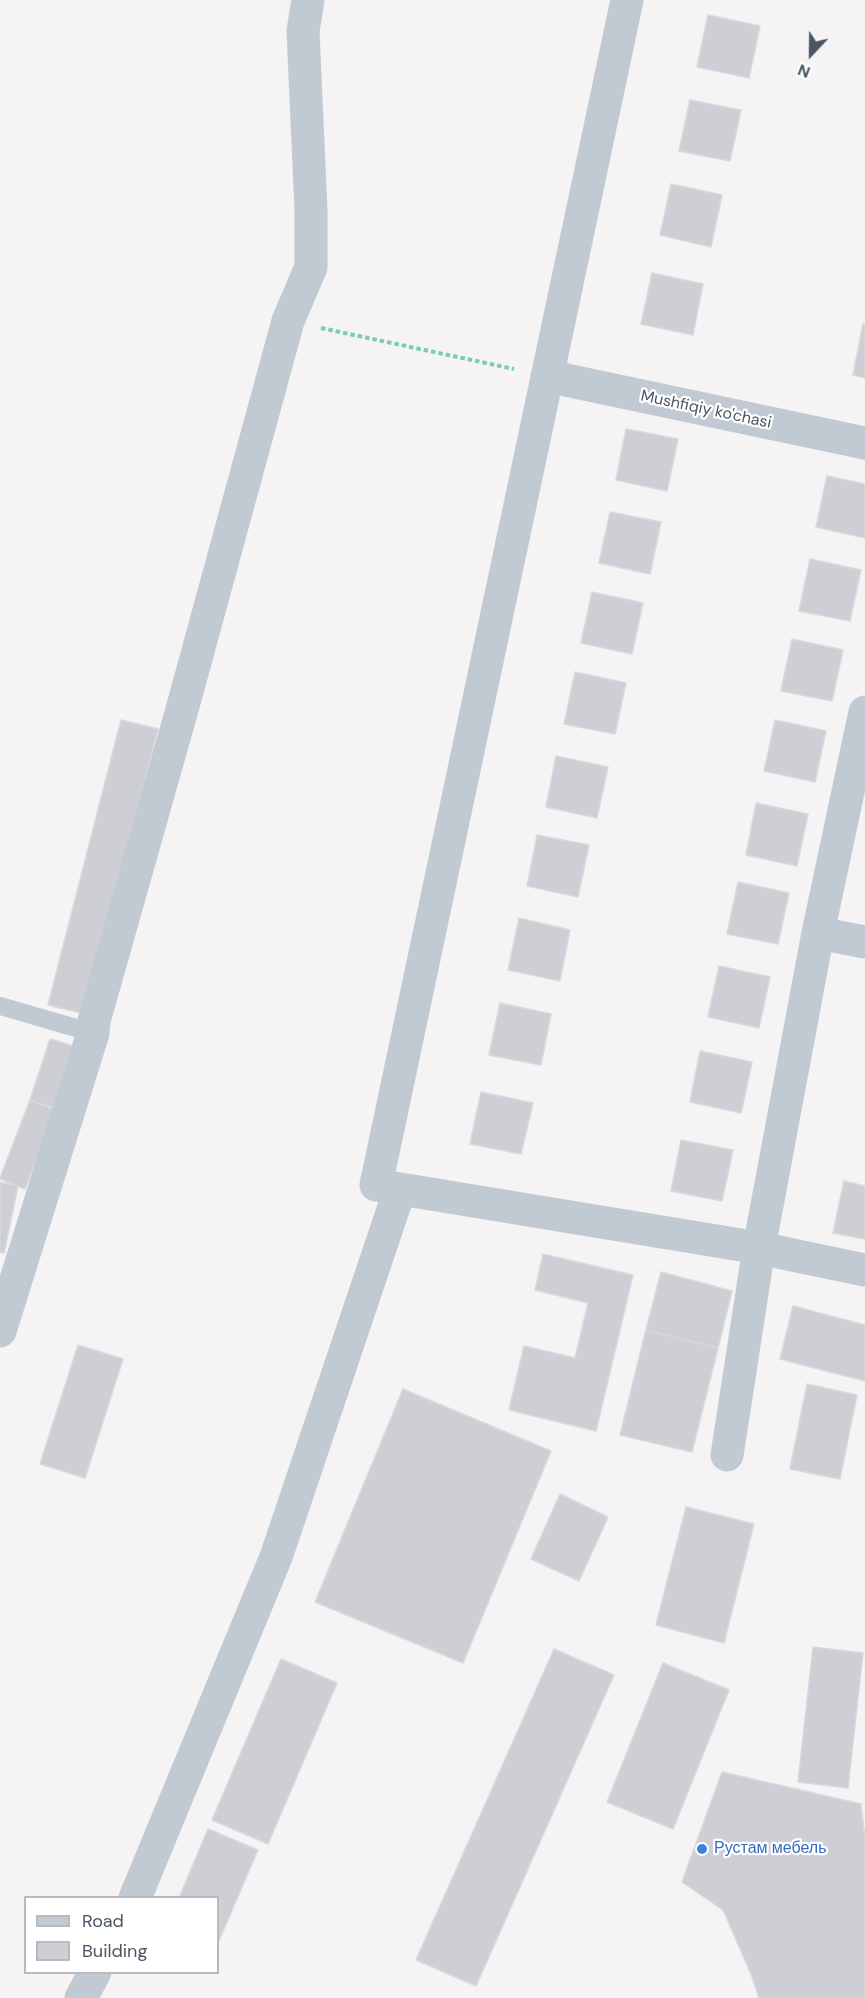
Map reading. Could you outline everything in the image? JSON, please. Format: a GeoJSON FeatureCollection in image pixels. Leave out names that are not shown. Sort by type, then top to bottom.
{"type":"FeatureCollection","features":[{"type":"Feature","properties":{"kind":"street"},"geometry":{"type":"LineString","coordinates":[[0,1331],[93,1034],[93,1021],[190,683],[288,321],[311,267],[303,31],[308,0]]}},
{"type":"Feature","properties":{"kind":"street"},"geometry":{"type":"LineString","coordinates":[[627,0],[376,1185],[759,1248],[865,1270]]}},
{"type":"Feature","properties":{"kind":"street","name":"Mushfiqiy ko'chasi"},"geometry":{"type":"LineString","coordinates":[[547,376],[865,443]]}},
{"type":"Feature","properties":{"kind":"street"},"geometry":{"type":"LineString","coordinates":[[727,1455],[759,1248],[818,933],[865,712]]}},
{"type":"Feature","properties":{"kind":"street"},"geometry":{"type":"LineString","coordinates":[[818,933],[865,942]]}},
{"type":"Feature","properties":{"kind":"street"},"geometry":{"type":"LineString","coordinates":[[136,1896],[276,1557],[400,1190]]}},
{"type":"Feature","properties":{"kind":"street"},"geometry":{"type":"LineString","coordinates":[[81,1998],[94,1974]]}},
{"type":"Feature","properties":{"kind":"lane"},"geometry":{"type":"LineString","coordinates":[[0,1006],[93,1034]]}},
{"type":"Feature","properties":{"kind":"path"},"geometry":{"type":"LineString","coordinates":[[288,321],[547,376]]}},
{"type":"Feature","properties":{"kind":"building"},"geometry":{"type":"Polygon","coordinates":[[[708,15],[760,26],[749,78],[697,67],[708,15]]]}},
{"type":"Feature","properties":{"kind":"building"},"geometry":{"type":"Polygon","coordinates":[[[690,100],[741,110],[730,161],[679,151],[690,100]]]}},
{"type":"Feature","properties":{"kind":"building"},"geometry":{"type":"Polygon","coordinates":[[[671,184],[722,195],[711,247],[660,235],[671,184]]]}},
{"type":"Feature","properties":{"kind":"building"},"geometry":{"type":"Polygon","coordinates":[[[652,273],[703,284],[693,335],[641,324],[652,273]]]}},
{"type":"Feature","properties":{"kind":"building"},"geometry":{"type":"Polygon","coordinates":[[[863,324],[865,324],[865,378],[853,375],[863,324]]]}},
{"type":"Feature","properties":{"kind":"building"},"geometry":{"type":"Polygon","coordinates":[[[626,429],[678,439],[667,491],[616,480],[626,429]]]}},
{"type":"Feature","properties":{"kind":"building"},"geometry":{"type":"Polygon","coordinates":[[[827,476],[865,484],[865,538],[816,527],[827,476]]]}},
{"type":"Feature","properties":{"kind":"building"},"geometry":{"type":"Polygon","coordinates":[[[610,512],[661,522],[650,574],[599,563],[610,512]]]}},
{"type":"Feature","properties":{"kind":"building"},"geometry":{"type":"Polygon","coordinates":[[[810,559],[861,570],[850,621],[799,611],[810,559]]]}},
{"type":"Feature","properties":{"kind":"building"},"geometry":{"type":"Polygon","coordinates":[[[592,592],[643,603],[632,654],[581,643],[592,592]]]}},
{"type":"Feature","properties":{"kind":"building"},"geometry":{"type":"Polygon","coordinates":[[[792,639],[843,650],[832,701],[781,691],[792,639]]]}},
{"type":"Feature","properties":{"kind":"building"},"geometry":{"type":"Polygon","coordinates":[[[575,672],[626,683],[615,734],[564,724],[575,672]]]}},
{"type":"Feature","properties":{"kind":"building"},"geometry":{"type":"Polygon","coordinates":[[[121,720],[158,729],[85,1014],[48,1005],[121,720]]]}},
{"type":"Feature","properties":{"kind":"building"},"geometry":{"type":"Polygon","coordinates":[[[775,720],[826,731],[815,782],[764,771],[775,720]]]}},
{"type":"Feature","properties":{"kind":"building"},"geometry":{"type":"Polygon","coordinates":[[[556,756],[608,767],[597,818],[546,807],[556,756]]]}},
{"type":"Feature","properties":{"kind":"building"},"geometry":{"type":"Polygon","coordinates":[[[756,803],[808,814],[797,866],[746,855],[756,803]]]}},
{"type":"Feature","properties":{"kind":"building"},"geometry":{"type":"Polygon","coordinates":[[[537,835],[589,845],[578,897],[527,886],[537,835]]]}},
{"type":"Feature","properties":{"kind":"building"},"geometry":{"type":"Polygon","coordinates":[[[738,882],[789,893],[778,944],[727,934],[738,882]]]}},
{"type":"Feature","properties":{"kind":"building"},"geometry":{"type":"Polygon","coordinates":[[[519,918],[570,930],[560,981],[508,970],[519,918]]]}},
{"type":"Feature","properties":{"kind":"building"},"geometry":{"type":"Polygon","coordinates":[[[719,966],[770,977],[759,1028],[708,1017],[719,966]]]}},
{"type":"Feature","properties":{"kind":"building"},"geometry":{"type":"Polygon","coordinates":[[[500,1003],[551,1014],[541,1065],[489,1055],[500,1003]]]}},
{"type":"Feature","properties":{"kind":"building"},"geometry":{"type":"Polygon","coordinates":[[[50,1039],[77,1047],[57,1109],[30,1100],[50,1039]]]}},
{"type":"Feature","properties":{"kind":"building"},"geometry":{"type":"Polygon","coordinates":[[[700,1051],[752,1062],[741,1113],[690,1102],[700,1051]]]}},
{"type":"Feature","properties":{"kind":"building"},"geometry":{"type":"Polygon","coordinates":[[[481,1092],[533,1103],[521,1154],[470,1144],[481,1092]]]}},
{"type":"Feature","properties":{"kind":"building"},"geometry":{"type":"Polygon","coordinates":[[[30,1100],[56,1110],[25,1189],[0,1178],[30,1100]]]}},
{"type":"Feature","properties":{"kind":"building"},"geometry":{"type":"Polygon","coordinates":[[[681,1140],[733,1150],[722,1201],[671,1191],[681,1140]]]}},
{"type":"Feature","properties":{"kind":"building"},"geometry":{"type":"Polygon","coordinates":[[[844,1181],[865,1186],[865,1239],[833,1233],[844,1181]]]}},
{"type":"Feature","properties":{"kind":"building"},"geometry":{"type":"Polygon","coordinates":[[[0,1182],[18,1186],[4,1253],[0,1252],[0,1182]]]}},
{"type":"Feature","properties":{"kind":"building"},"geometry":{"type":"Polygon","coordinates":[[[543,1254],[633,1275],[596,1431],[509,1410],[524,1346],[575,1358],[588,1303],[535,1290],[543,1254]]]}},
{"type":"Feature","properties":{"kind":"building"},"geometry":{"type":"Polygon","coordinates":[[[661,1272],[732,1291],[718,1348],[646,1330],[661,1272]]]}},
{"type":"Feature","properties":{"kind":"building"},"geometry":{"type":"Polygon","coordinates":[[[793,1306],[865,1325],[865,1381],[780,1359],[793,1306]]]}},
{"type":"Feature","properties":{"kind":"building"},"geometry":{"type":"Polygon","coordinates":[[[646,1330],[718,1348],[692,1452],[620,1435],[646,1330]]]}},
{"type":"Feature","properties":{"kind":"building"},"geometry":{"type":"Polygon","coordinates":[[[78,1345],[123,1359],[85,1478],[40,1464],[78,1345]]]}},
{"type":"Feature","properties":{"kind":"building"},"geometry":{"type":"Polygon","coordinates":[[[807,1384],[857,1395],[840,1479],[790,1469],[807,1384]]]}},
{"type":"Feature","properties":{"kind":"building"},"geometry":{"type":"Polygon","coordinates":[[[403,1389],[551,1451],[463,1663],[315,1602],[403,1389]]]}},
{"type":"Feature","properties":{"kind":"building"},"geometry":{"type":"Polygon","coordinates":[[[560,1494],[608,1517],[579,1581],[531,1559],[560,1494]]]}},
{"type":"Feature","properties":{"kind":"building"},"geometry":{"type":"Polygon","coordinates":[[[686,1507],[754,1524],[724,1643],[656,1625],[686,1507]]]}},
{"type":"Feature","properties":{"kind":"building"},"geometry":{"type":"Polygon","coordinates":[[[813,1647],[863,1653],[848,1788],[798,1782],[813,1647]]]}},
{"type":"Feature","properties":{"kind":"building"},"geometry":{"type":"Polygon","coordinates":[[[554,1649],[614,1675],[476,1986],[416,1960],[554,1649]]]}},
{"type":"Feature","properties":{"kind":"building"},"geometry":{"type":"Polygon","coordinates":[[[281,1659],[337,1683],[268,1844],[212,1820],[281,1659]]]}},
{"type":"Feature","properties":{"kind":"building"},"geometry":{"type":"Polygon","coordinates":[[[663,1663],[729,1690],[673,1829],[607,1802],[663,1663]]]}},
{"type":"Feature","properties":{"kind":"building"},"geometry":{"type":"Polygon","coordinates":[[[722,1772],[861,1804],[865,1838],[865,1998],[759,1998],[723,1910],[682,1882],[722,1772]]]}},
{"type":"Feature","properties":{"kind":"building"},"geometry":{"type":"Polygon","coordinates":[[[208,1829],[258,1850],[219,1941],[219,1896],[180,1896],[208,1829]]]}},
{"type":"Feature","properties":{"kind":"place","name":"Рустам мебель"},"geometry":{"type":"Point","coordinates":[702,1849]}}]}
